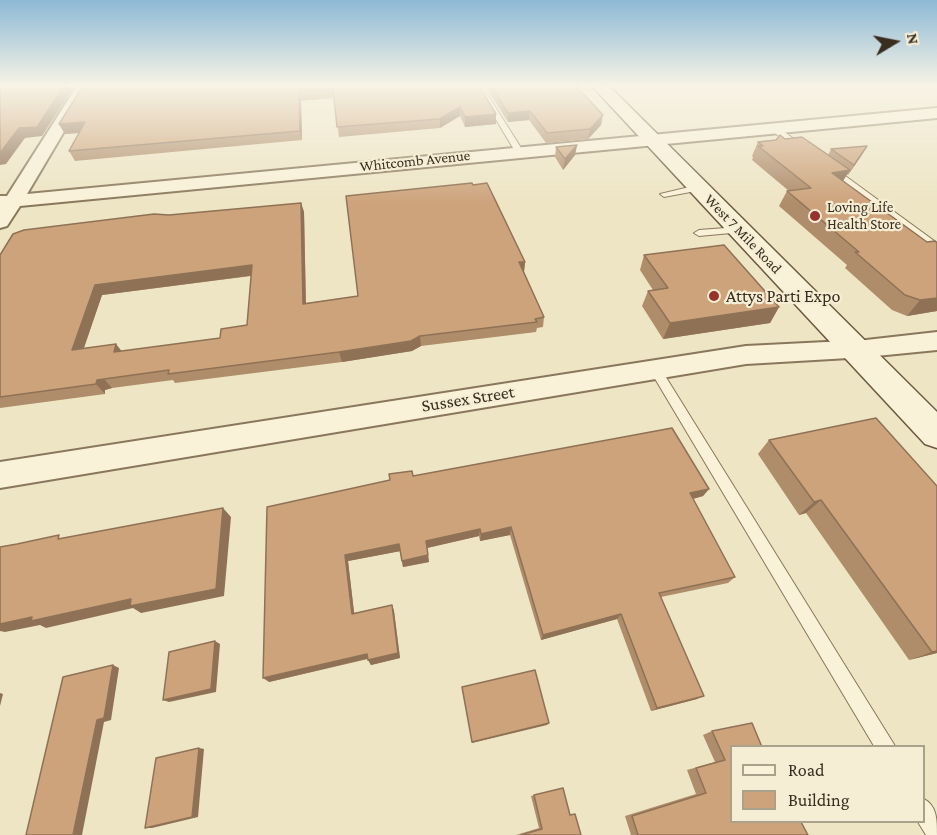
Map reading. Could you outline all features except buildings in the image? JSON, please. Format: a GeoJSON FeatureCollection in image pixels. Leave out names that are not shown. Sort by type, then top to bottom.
{"type":"FeatureCollection","features":[{"type":"Feature","properties":{"kind":"main road","name":"West 7 Mile Road"},"geometry":{"type":"LineString","coordinates":[[637,125],[937,434]]}},
{"type":"Feature","properties":{"kind":"street"},"geometry":{"type":"LineString","coordinates":[[0,222],[7,201],[58,125]]}},
{"type":"Feature","properties":{"kind":"street","name":"Whitcomb Avenue"},"geometry":{"type":"LineString","coordinates":[[7,201],[519,151],[816,125]]}},
{"type":"Feature","properties":{"kind":"street","name":"Sussex Street"},"geometry":{"type":"LineString","coordinates":[[0,475],[746,355],[852,347],[901,347],[937,341]]}},
{"type":"Feature","properties":{"kind":"lane"},"geometry":{"type":"LineString","coordinates":[[503,125],[519,151]]}},
{"type":"Feature","properties":{"kind":"lane"},"geometry":{"type":"LineString","coordinates":[[775,129],[810,155]]}},
{"type":"Feature","properties":{"kind":"lane"},"geometry":{"type":"LineString","coordinates":[[819,161],[937,248]]}},
{"type":"Feature","properties":{"kind":"lane"},"geometry":{"type":"LineString","coordinates":[[664,194],[698,188]]}},
{"type":"Feature","properties":{"kind":"lane"},"geometry":{"type":"LineString","coordinates":[[699,233],[739,230]]}},
{"type":"Feature","properties":{"kind":"lane"},"geometry":{"type":"LineString","coordinates":[[655,369],[884,745]]}},
{"type":"Feature","properties":{"kind":"lane"},"geometry":{"type":"LineString","coordinates":[[925,812],[937,832]]}},
{"type":"Feature","properties":{"kind":"place","name":"Loving Life Health Store"},"geometry":{"type":"Point","coordinates":[815,216]}},
{"type":"Feature","properties":{"kind":"place","name":"Attys Parti Expo"},"geometry":{"type":"Point","coordinates":[714,296]}}]}
